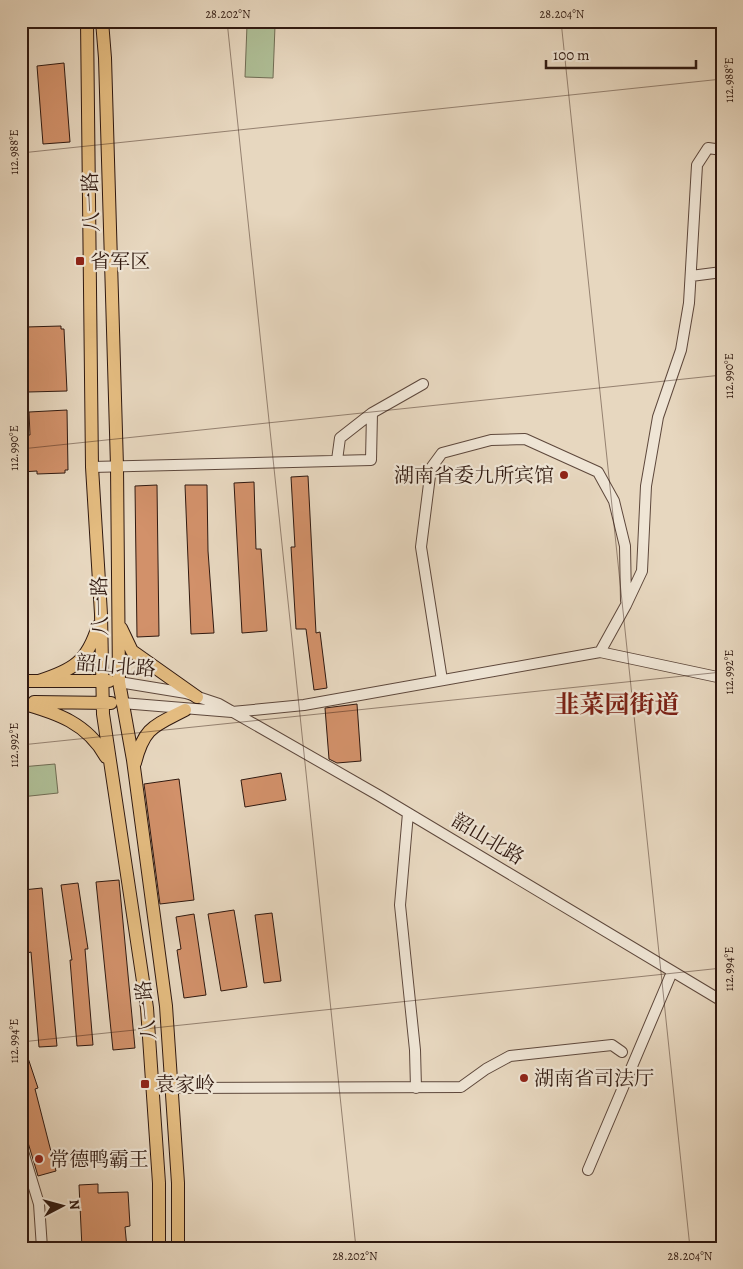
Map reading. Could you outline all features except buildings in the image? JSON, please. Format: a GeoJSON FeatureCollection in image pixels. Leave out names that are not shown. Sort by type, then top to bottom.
{"type":"FeatureCollection","features":[{"type":"Feature","properties":{"kind":"main road","name":"八一路"},"geometry":{"type":"LineString","coordinates":[[87,21],[92,467],[101,614],[103,703],[110,769],[147,1008],[159,1183],[159,1248]]}},
{"type":"Feature","properties":{"kind":"main road","name":"八一路"},"geometry":{"type":"LineString","coordinates":[[102,21],[105,58],[118,466],[119,682],[134,768],[166,1006],[178,1183],[178,1248]]}},
{"type":"Feature","properties":{"kind":"main road"},"geometry":{"type":"LineString","coordinates":[[39,680],[63,672],[78,664],[86,656],[101,614]]}},
{"type":"Feature","properties":{"kind":"main road"},"geometry":{"type":"LineString","coordinates":[[119,624],[132,651],[197,697]]}},
{"type":"Feature","properties":{"kind":"main road","name":"韶山北路"},"geometry":{"type":"LineString","coordinates":[[21,681],[119,682]]}},
{"type":"Feature","properties":{"kind":"main road"},"geometry":{"type":"LineString","coordinates":[[21,702],[75,722],[94,738],[110,769]]}},
{"type":"Feature","properties":{"kind":"main road","name":"韶山北路"},"geometry":{"type":"LineString","coordinates":[[21,702],[122,703]]}},
{"type":"Feature","properties":{"kind":"main road"},"geometry":{"type":"LineString","coordinates":[[134,768],[140,742],[146,733],[154,726],[185,710]]}},
{"type":"Feature","properties":{"kind":"street"},"geometry":{"type":"LineString","coordinates":[[600,652],[642,571],[646,486],[658,417],[681,350],[689,303],[698,165],[708,148],[722,150]]}},
{"type":"Feature","properties":{"kind":"street"},"geometry":{"type":"LineString","coordinates":[[691,276],[722,272]]}},
{"type":"Feature","properties":{"kind":"street"},"geometry":{"type":"LineString","coordinates":[[336,460],[340,438],[372,413],[423,384]]}},
{"type":"Feature","properties":{"kind":"street"},"geometry":{"type":"LineString","coordinates":[[92,467],[370,460],[372,413]]}},
{"type":"Feature","properties":{"kind":"street"},"geometry":{"type":"LineString","coordinates":[[442,680],[421,547],[431,468],[442,454],[491,440],[525,439],[598,472],[614,501],[625,546],[626,605]]}},
{"type":"Feature","properties":{"kind":"street"},"geometry":{"type":"LineString","coordinates":[[232,712],[304,705],[600,652],[722,678]]}},
{"type":"Feature","properties":{"kind":"street","name":"韶山北路"},"geometry":{"type":"LineString","coordinates":[[119,682],[186,693],[219,704],[408,813],[722,1001]]}},
{"type":"Feature","properties":{"kind":"street","name":"韶山北路"},"geometry":{"type":"LineString","coordinates":[[122,703],[165,706],[185,710],[232,712]]}},
{"type":"Feature","properties":{"kind":"street"},"geometry":{"type":"LineString","coordinates":[[408,813],[400,905],[415,1050],[416,1088]]}},
{"type":"Feature","properties":{"kind":"street"},"geometry":{"type":"LineString","coordinates":[[588,1170],[672,972]]}},
{"type":"Feature","properties":{"kind":"street"},"geometry":{"type":"LineString","coordinates":[[172,1088],[461,1088],[486,1069],[510,1056],[612,1045],[622,1052]]}},
{"type":"Feature","properties":{"kind":"street"},"geometry":{"type":"LineString","coordinates":[[21,1145],[39,1204],[42,1248]]}},
{"type":"Feature","properties":{"kind":"green space"},"geometry":{"type":"Polygon","coordinates":[[[247,25],[275,26],[273,78],[245,77],[247,25]]]}},
{"type":"Feature","properties":{"kind":"green space"},"geometry":{"type":"Polygon","coordinates":[[[55,764],[58,793],[21,797],[21,767],[55,764]]]}},
{"type":"Feature","properties":{"kind":"place","name":"省军区"},"geometry":{"type":"Point","coordinates":[80,261]}},
{"type":"Feature","properties":{"kind":"place","name":"湖南省委九所宾馆"},"geometry":{"type":"Point","coordinates":[564,475]}},
{"type":"Feature","properties":{"kind":"place","name":"湖南省司法厅"},"geometry":{"type":"Point","coordinates":[524,1078]}},
{"type":"Feature","properties":{"kind":"place","name":"袁家岭"},"geometry":{"type":"Point","coordinates":[145,1084]}},
{"type":"Feature","properties":{"kind":"place","name":"常德鸭霸王"},"geometry":{"type":"Point","coordinates":[39,1159]}},
{"type":"Feature","properties":{"kind":"district","name":"韭菜园街道"},"geometry":{"type":"Point","coordinates":[617,705]}}]}
